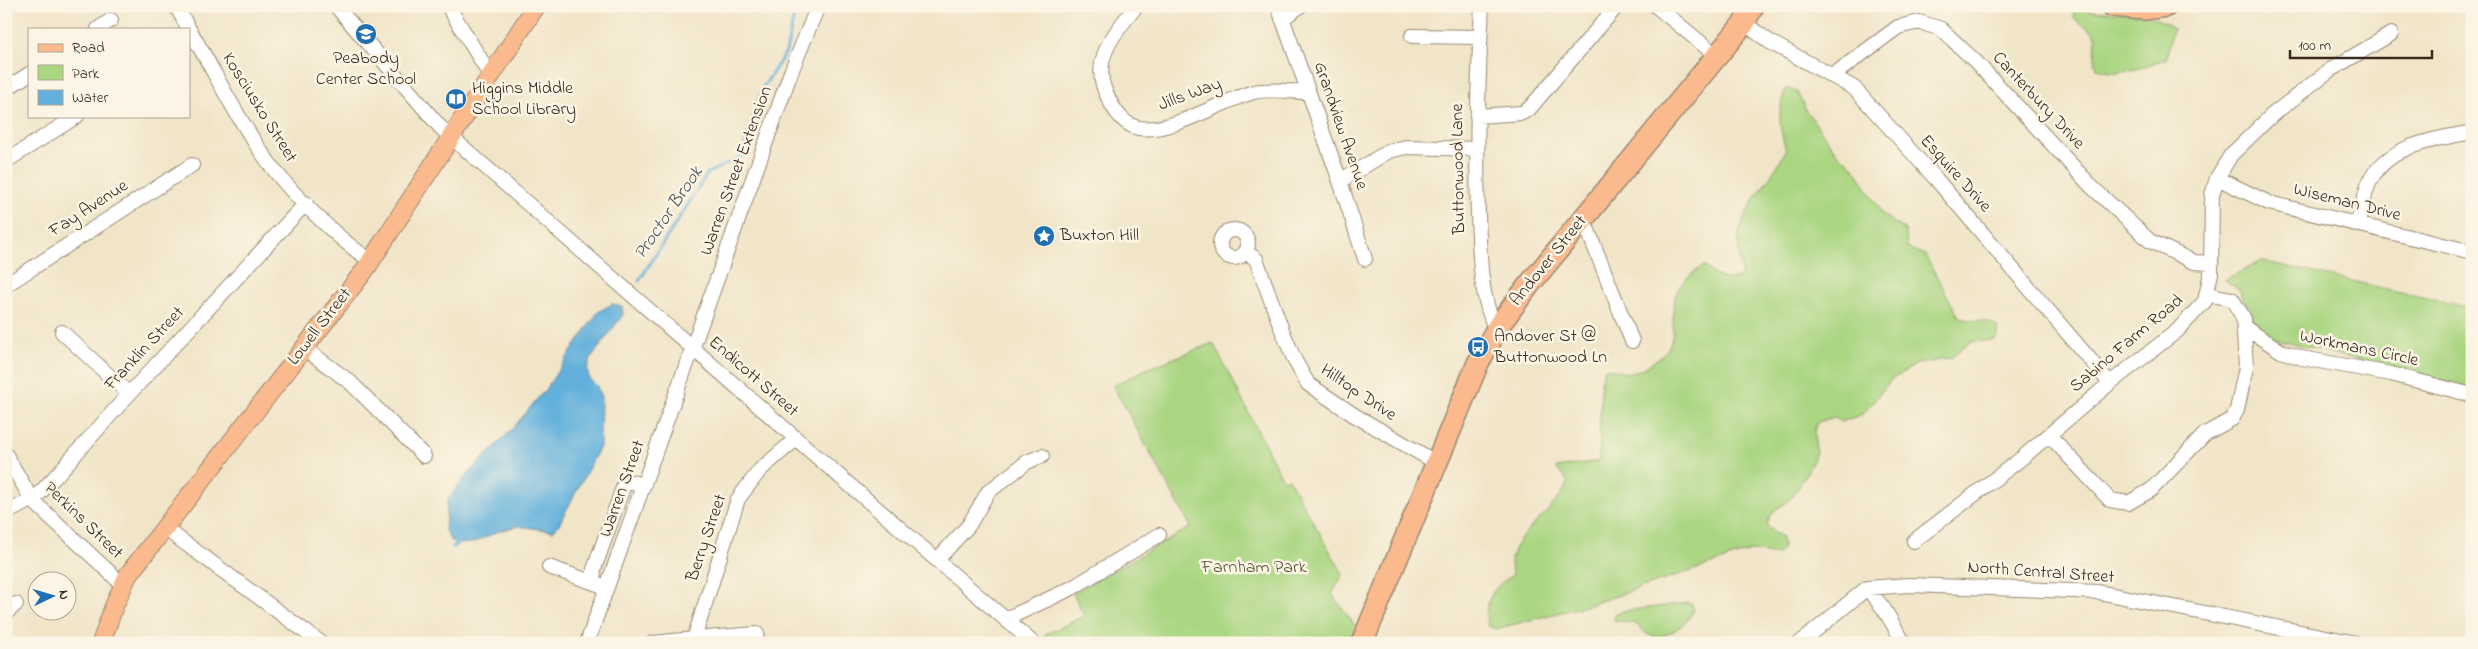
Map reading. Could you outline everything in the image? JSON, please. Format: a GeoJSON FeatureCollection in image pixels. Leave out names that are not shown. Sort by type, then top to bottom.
{"type":"FeatureCollection","features":[{"type":"Feature","properties":{"kind":"highway","name":"Andover Street"},"geometry":{"type":"LineString","coordinates":[[1362,643],[1482,356],[1496,328],[1517,299],[1717,56],[1748,15],[1766,6]]}},
{"type":"Feature","properties":{"kind":"highway"},"geometry":{"type":"LineString","coordinates":[[2113,6],[2144,9],[2166,6]]}},
{"type":"Feature","properties":{"kind":"main road","name":"Lowell Street"},"geometry":{"type":"LineString","coordinates":[[100,643],[122,585],[164,527],[371,261],[536,6]]}},
{"type":"Feature","properties":{"kind":"street","name":"Kosciusko Street"},"geometry":{"type":"LineString","coordinates":[[176,6],[188,28]]}},
{"type":"Feature","properties":{"kind":"street","name":"Endicott Street"},"geometry":{"type":"LineString","coordinates":[[336,6],[407,91],[450,137],[1033,643]]}},
{"type":"Feature","properties":{"kind":"street"},"geometry":{"type":"LineString","coordinates":[[448,6],[490,75]]}},
{"type":"Feature","properties":{"kind":"street","name":"Warren Street Extension"},"geometry":{"type":"LineString","coordinates":[[693,349],[791,72],[818,6]]}},
{"type":"Feature","properties":{"kind":"street"},"geometry":{"type":"LineString","coordinates":[[1280,12],[1300,6]]}},
{"type":"Feature","properties":{"kind":"street","name":"Buttonwood Lane"},"geometry":{"type":"LineString","coordinates":[[1482,6],[1476,116],[1479,242],[1488,309],[1496,328]]}},
{"type":"Feature","properties":{"kind":"street"},"geometry":{"type":"LineString","coordinates":[[1476,116],[1522,113],[1529,109],[1617,6]]}},
{"type":"Feature","properties":{"kind":"street"},"geometry":{"type":"LineString","coordinates":[[1656,6],[1717,56]]}},
{"type":"Feature","properties":{"kind":"street","name":"Jills Way"},"geometry":{"type":"LineString","coordinates":[[1134,9],[1114,33],[1102,60],[1100,72],[1101,82],[1118,116],[1137,128],[1173,124],[1216,105],[1257,91],[1308,92]]}},
{"type":"Feature","properties":{"kind":"street","name":"Grandview Avenue"},"geometry":{"type":"LineString","coordinates":[[1280,12],[1340,181],[1365,259]]}},
{"type":"Feature","properties":{"kind":"street","name":"Esquire Drive"},"geometry":{"type":"LineString","coordinates":[[1748,15],[1770,42],[1854,88],[1954,200],[2110,383]]}},
{"type":"Feature","properties":{"kind":"street"},"geometry":{"type":"LineString","coordinates":[[99,28],[111,20]]}},
{"type":"Feature","properties":{"kind":"street","name":"Canterbury Drive"},"geometry":{"type":"LineString","coordinates":[[1832,76],[1898,27],[1919,22],[1940,29],[1975,61],[2092,186],[2150,241],[2194,262],[2211,263]]}},
{"type":"Feature","properties":{"kind":"street","name":"Kosciusko Street"},"geometry":{"type":"LineString","coordinates":[[190,31],[266,160],[279,177],[355,250],[371,261]]}},
{"type":"Feature","properties":{"kind":"street","name":"Sabino Farm Road"},"geometry":{"type":"LineString","coordinates":[[1914,541],[2050,435],[2110,383],[2177,331],[2205,301],[2211,263],[2212,195],[2218,178],[2231,155],[2272,115],[2330,70],[2391,34]]}},
{"type":"Feature","properties":{"kind":"street"},"geometry":{"type":"LineString","coordinates":[[1412,36],[1480,37]]}},
{"type":"Feature","properties":{"kind":"street"},"geometry":{"type":"LineString","coordinates":[[6,88],[28,75]]}},
{"type":"Feature","properties":{"kind":"street"},"geometry":{"type":"LineString","coordinates":[[6,162],[74,118]]}},
{"type":"Feature","properties":{"kind":"street"},"geometry":{"type":"LineString","coordinates":[[2357,225],[2370,181],[2387,158],[2414,146],[2472,132]]}},
{"type":"Feature","properties":{"kind":"street"},"geometry":{"type":"LineString","coordinates":[[1340,181],[1390,151],[1406,147],[1476,149]]}},
{"type":"Feature","properties":{"kind":"street","name":"Fay Avenue"},"geometry":{"type":"LineString","coordinates":[[6,285],[192,165]]}},
{"type":"Feature","properties":{"kind":"street","name":"Wiseman Drive"},"geometry":{"type":"LineString","coordinates":[[2218,178],[2269,203],[2472,252]]}},
{"type":"Feature","properties":{"kind":"street","name":"Franklin Street"},"geometry":{"type":"LineString","coordinates":[[6,513],[32,500],[54,478],[306,203]]}},
{"type":"Feature","properties":{"kind":"street"},"geometry":{"type":"LineString","coordinates":[[1583,218],[1632,341]]}},
{"type":"Feature","properties":{"kind":"street","name":"Hilltop Drive"},"geometry":{"type":"LineString","coordinates":[[1246,252],[1256,259],[1288,346],[1308,384],[1370,425],[1437,463]]}},
{"type":"Feature","properties":{"kind":"street"},"geometry":{"type":"LineString","coordinates":[[2050,435],[2110,500],[2128,502],[2151,490],[2205,434],[2232,419],[2237,410],[2246,367],[2243,317],[2232,299],[2206,294]]}},
{"type":"Feature","properties":{"kind":"street","name":"Workmans Circle"},"geometry":{"type":"LineString","coordinates":[[2244,327],[2281,351],[2302,358],[2391,374],[2472,394]]}},
{"type":"Feature","properties":{"kind":"street"},"geometry":{"type":"LineString","coordinates":[[62,332],[129,394]]}},
{"type":"Feature","properties":{"kind":"street"},"geometry":{"type":"LineString","coordinates":[[304,348],[350,382],[424,456]]}},
{"type":"Feature","properties":{"kind":"street","name":"Warren Street"},"geometry":{"type":"LineString","coordinates":[[587,643],[693,349]]}},
{"type":"Feature","properties":{"kind":"street","name":"Berry Street"},"geometry":{"type":"LineString","coordinates":[[694,639],[738,499],[756,475],[796,439]]}},
{"type":"Feature","properties":{"kind":"street","name":"Perkins Street"},"geometry":{"type":"LineString","coordinates":[[6,455],[32,500],[122,585]]}},
{"type":"Feature","properties":{"kind":"street"},"geometry":{"type":"LineString","coordinates":[[937,560],[969,525],[988,492],[1027,462],[1042,456]]}},
{"type":"Feature","properties":{"kind":"street"},"geometry":{"type":"LineString","coordinates":[[592,582],[594,569],[624,485],[632,482],[644,485]]}},
{"type":"Feature","properties":{"kind":"street"},"geometry":{"type":"LineString","coordinates":[[164,527],[321,643]]}},
{"type":"Feature","properties":{"kind":"street"},"geometry":{"type":"LineString","coordinates":[[1006,619],[1072,588],[1159,535]]}},
{"type":"Feature","properties":{"kind":"street"},"geometry":{"type":"LineString","coordinates":[[549,566],[607,588]]}},
{"type":"Feature","properties":{"kind":"street","name":"North Central Street"},"geometry":{"type":"LineString","coordinates":[[1867,588],[1909,585],[2098,592],[2356,643]]}},
{"type":"Feature","properties":{"kind":"street"},"geometry":{"type":"LineString","coordinates":[[1800,643],[1867,588],[1884,609],[1904,643]]}},
{"type":"Feature","properties":{"kind":"street"},"geometry":{"type":"LineString","coordinates":[[653,643],[757,634]]}},
{"type":"Feature","properties":{"kind":"green space"},"geometry":{"type":"Polygon","coordinates":[[[2082,7],[2087,11],[2145,15],[2165,23],[2173,29],[2166,59],[2123,72],[2105,71],[2097,68],[2095,36],[2089,28],[2073,17],[2075,8],[2082,7]]]}},
{"type":"Feature","properties":{"kind":"green space"},"geometry":{"type":"Polygon","coordinates":[[[1786,88],[1797,92],[1805,109],[1836,152],[1853,166],[1883,215],[1906,231],[1907,248],[1925,255],[1959,317],[1983,321],[1997,326],[1998,336],[1995,340],[1970,342],[1951,358],[1917,364],[1891,380],[1863,414],[1841,422],[1834,417],[1818,422],[1814,431],[1816,451],[1812,463],[1792,497],[1774,511],[1767,525],[1774,533],[1782,536],[1783,548],[1777,555],[1751,551],[1589,605],[1496,629],[1487,626],[1486,618],[1490,597],[1499,585],[1512,576],[1511,558],[1515,547],[1529,529],[1556,502],[1568,482],[1556,468],[1599,461],[1601,383],[1604,369],[1626,373],[1637,371],[1663,354],[1672,338],[1673,311],[1677,292],[1685,280],[1697,270],[1705,266],[1722,278],[1732,279],[1742,276],[1739,258],[1741,226],[1750,206],[1786,150],[1780,112],[1786,88]]]}},
{"type":"Feature","properties":{"kind":"green space"},"geometry":{"type":"Polygon","coordinates":[[[2262,261],[2472,308],[2472,389],[2261,335],[2239,290],[2224,280],[2262,261]]]}},
{"type":"Feature","properties":{"kind":"green space","name":"Farnham Park"},"geometry":{"type":"Polygon","coordinates":[[[1213,343],[1283,480],[1288,478],[1343,574],[1332,594],[1356,627],[1351,639],[1315,643],[1053,643],[1044,635],[1084,616],[1073,593],[1191,527],[1113,386],[1144,370],[1213,343]]]}},
{"type":"Feature","properties":{"kind":"green space"},"geometry":{"type":"Polygon","coordinates":[[[1692,604],[1694,610],[1691,615],[1675,630],[1662,636],[1649,635],[1633,623],[1614,620],[1615,615],[1623,611],[1692,604]]]}},
{"type":"Feature","properties":{"kind":"water"},"geometry":{"type":"Polygon","coordinates":[[[612,304],[622,306],[623,315],[591,358],[587,370],[590,380],[597,386],[601,397],[600,447],[558,526],[553,531],[518,526],[499,531],[473,543],[459,544],[450,540],[445,530],[447,501],[465,477],[514,427],[547,387],[598,312],[612,304]]]}},
{"type":"Feature","properties":{"kind":"waterway","name":"Proctor Brook"},"geometry":{"type":"LineString","coordinates":[[639,281],[708,173],[741,157],[762,89],[786,52],[796,6]]}},
{"type":"Feature","properties":{"kind":"waterway","name":"Proctor Brook"},"geometry":{"type":"LineString","coordinates":[[453,547],[460,541]]}},
{"type":"Feature","properties":{"kind":"place","name":"Peabody Center School"},"geometry":{"type":"Point","coordinates":[366,34]}},
{"type":"Feature","properties":{"kind":"place","name":"Higgins Middle School Library"},"geometry":{"type":"Point","coordinates":[456,99]}},
{"type":"Feature","properties":{"kind":"place","name":"Buxton Hill"},"geometry":{"type":"Point","coordinates":[1044,236]}},
{"type":"Feature","properties":{"kind":"place","name":"Andover St @ Buttonwood Ln"},"geometry":{"type":"Point","coordinates":[1478,347]}}]}
